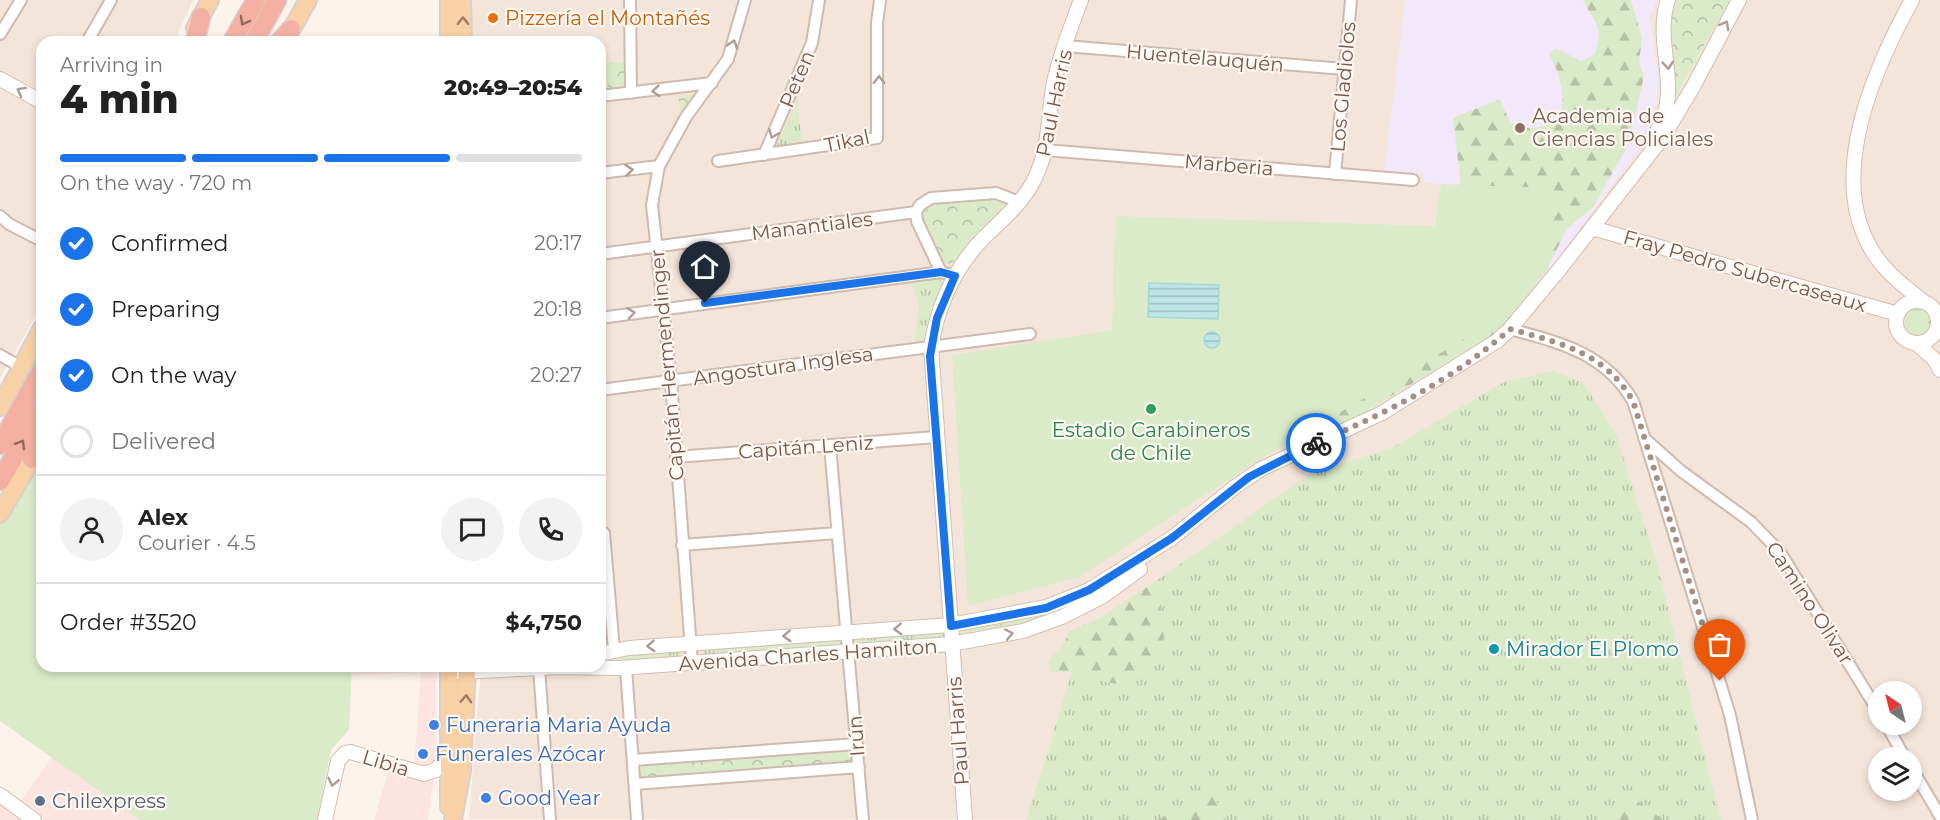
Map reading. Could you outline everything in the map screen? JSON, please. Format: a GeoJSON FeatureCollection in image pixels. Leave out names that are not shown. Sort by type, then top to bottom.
{"type":"FeatureCollection","features":[{"type":"Feature","properties":{"kind":"highway"},"geometry":{"type":"LineString","coordinates":[[235,36],[256,0]]}},
{"type":"Feature","properties":{"kind":"highway"},"geometry":{"type":"LineString","coordinates":[[257,36],[277,0]]}},
{"type":"Feature","properties":{"kind":"highway"},"geometry":{"type":"LineString","coordinates":[[196,36],[201,17]]}},
{"type":"Feature","properties":{"kind":"highway"},"geometry":{"type":"LineString","coordinates":[[0,444],[36,380]]}},
{"type":"Feature","properties":{"kind":"highway"},"geometry":{"type":"LineString","coordinates":[[0,481],[36,418]]}},
{"type":"Feature","properties":{"kind":"highway"},"geometry":{"type":"LineString","coordinates":[[32,459],[36,449]]}},
{"type":"Feature","properties":{"kind":"main road"},"geometry":{"type":"LineString","coordinates":[[191,36],[210,0]]}},
{"type":"Feature","properties":{"kind":"main road"},"geometry":{"type":"LineString","coordinates":[[286,36],[308,0]]}},
{"type":"Feature","properties":{"kind":"main road"},"geometry":{"type":"LineString","coordinates":[[448,0],[449,36]]}},
{"type":"Feature","properties":{"kind":"main road"},"geometry":{"type":"LineString","coordinates":[[462,0],[463,36]]}},
{"type":"Feature","properties":{"kind":"main road","name":"Paul Harris"},"geometry":{"type":"LineString","coordinates":[[965,820],[931,347],[948,274],[1019,202],[1035,177],[1045,150],[1055,80],[1081,0]]}},
{"type":"Feature","properties":{"kind":"main road","name":"Avenida Charles Hamilton"},"geometry":{"type":"LineString","coordinates":[[1625,184],[1664,119],[1670,90],[1665,21],[1668,0]]}},
{"type":"Feature","properties":{"kind":"main road","name":"Avenida Charles Hamilton"},"geometry":{"type":"LineString","coordinates":[[606,667],[951,644],[1023,631],[1079,610],[1133,574],[1172,538],[1255,473],[1382,413],[1462,365],[1510,329],[1663,137],[1693,87],[1738,0]]}},
{"type":"Feature","properties":{"kind":"main road"},"geometry":{"type":"LineString","coordinates":[[1906,2],[1872,84],[1859,136],[1854,192],[1862,229],[1869,246],[1892,277],[1932,304],[1936,311],[1938,365]]}},
{"type":"Feature","properties":{"kind":"main road"},"geometry":{"type":"LineString","coordinates":[[0,79],[36,99]]}},
{"type":"Feature","properties":{"kind":"main road","name":"Fray Pedro Subercaseaux"},"geometry":{"type":"LineString","coordinates":[[1592,228],[1901,310]]}},
{"type":"Feature","properties":{"kind":"main road"},"geometry":{"type":"LineString","coordinates":[[1892,277],[1901,310],[1897,327],[1899,333],[1909,342],[1916,343],[1927,341],[1938,327]]}},
{"type":"Feature","properties":{"kind":"main road"},"geometry":{"type":"LineString","coordinates":[[1901,310],[1913,301],[1932,304]]}},
{"type":"Feature","properties":{"kind":"main road"},"geometry":{"type":"LineString","coordinates":[[0,407],[36,339]]}},
{"type":"Feature","properties":{"kind":"main road"},"geometry":{"type":"LineString","coordinates":[[1916,343],[1938,365]]}},
{"type":"Feature","properties":{"kind":"main road"},"geometry":{"type":"LineString","coordinates":[[0,514],[36,453]]}},
{"type":"Feature","properties":{"kind":"main road","name":"Avenida Charles Hamilton"},"geometry":{"type":"LineString","coordinates":[[606,652],[846,632],[951,626],[1046,608],[1089,590],[1172,538]]}},
{"type":"Feature","properties":{"kind":"main road"},"geometry":{"type":"LineString","coordinates":[[614,650],[615,661],[623,668]]}},
{"type":"Feature","properties":{"kind":"main road"},"geometry":{"type":"LineString","coordinates":[[449,672],[452,820]]}},
{"type":"Feature","properties":{"kind":"main road"},"geometry":{"type":"LineString","coordinates":[[452,820],[462,771],[467,672]]}},
{"type":"Feature","properties":{"kind":"main road","name":"Libia"},"geometry":{"type":"LineString","coordinates":[[325,820],[339,758],[351,752],[424,774],[436,770],[449,755]]}},
{"type":"Feature","properties":{"kind":"main road"},"geometry":{"type":"LineString","coordinates":[[0,795],[34,820]]}},
{"type":"Feature","properties":{"kind":"street"},"geometry":{"type":"LineString","coordinates":[[0,34],[21,0]]}},
{"type":"Feature","properties":{"kind":"street"},"geometry":{"type":"LineString","coordinates":[[90,36],[110,0]]}},
{"type":"Feature","properties":{"kind":"street"},"geometry":{"type":"LineString","coordinates":[[630,0],[631,93]]}},
{"type":"Feature","properties":{"kind":"street","name":"Capitán Hermendinger"},"geometry":{"type":"LineString","coordinates":[[692,663],[671,381],[651,205],[659,166],[681,125],[728,59],[745,0]]}},
{"type":"Feature","properties":{"kind":"street","name":"Peten"},"geometry":{"type":"LineString","coordinates":[[764,155],[812,43],[819,0]]}},
{"type":"Feature","properties":{"kind":"street","name":"Tikal"},"geometry":{"type":"LineString","coordinates":[[718,161],[877,138],[877,23],[880,0]]}},
{"type":"Feature","properties":{"kind":"street","name":"Los Gladiolos"},"geometry":{"type":"LineString","coordinates":[[1335,174],[1351,0]]}},
{"type":"Feature","properties":{"kind":"street","name":"Huentelauquén"},"geometry":{"type":"LineString","coordinates":[[1065,46],[1344,69]]}},
{"type":"Feature","properties":{"kind":"street"},"geometry":{"type":"LineString","coordinates":[[606,95],[712,83]]}},
{"type":"Feature","properties":{"kind":"street","name":"Marberia"},"geometry":{"type":"LineString","coordinates":[[1045,150],[1413,180]]}},
{"type":"Feature","properties":{"kind":"street"},"geometry":{"type":"LineString","coordinates":[[606,172],[659,166]]}},
{"type":"Feature","properties":{"kind":"street","name":"Manantiales"},"geometry":{"type":"LineString","coordinates":[[606,253],[916,212],[920,205],[931,198],[996,193],[1019,202]]}},
{"type":"Feature","properties":{"kind":"street"},"geometry":{"type":"LineString","coordinates":[[606,317],[948,274],[917,221],[916,212]]}},
{"type":"Feature","properties":{"kind":"street"},"geometry":{"type":"LineString","coordinates":[[0,216],[9,224],[36,238]]}},
{"type":"Feature","properties":{"kind":"street"},"geometry":{"type":"LineString","coordinates":[[1510,329],[1570,346],[1602,364],[1620,381],[1633,401],[1730,715],[1752,820]]}},
{"type":"Feature","properties":{"kind":"street","name":"Angostura Inglesa"},"geometry":{"type":"LineString","coordinates":[[606,389],[1030,334]]}},
{"type":"Feature","properties":{"kind":"street"},"geometry":{"type":"LineString","coordinates":[[0,355],[21,368]]}},
{"type":"Feature","properties":{"kind":"street","name":"Capitán Leniz"},"geometry":{"type":"LineString","coordinates":[[676,457],[936,437]]}},
{"type":"Feature","properties":{"kind":"street","name":"Camino Olivar"},"geometry":{"type":"LineString","coordinates":[[1644,438],[1681,471],[1751,522],[1780,552],[1868,695]]}},
{"type":"Feature","properties":{"kind":"street","name":"Irún"},"geometry":{"type":"LineString","coordinates":[[830,446],[846,632],[850,651],[863,820]]}},
{"type":"Feature","properties":{"kind":"street"},"geometry":{"type":"LineString","coordinates":[[682,545],[837,533]]}},
{"type":"Feature","properties":{"kind":"street"},"geometry":{"type":"LineString","coordinates":[[606,556],[614,650]]}},
{"type":"Feature","properties":{"kind":"street"},"geometry":{"type":"LineString","coordinates":[[623,668],[638,820]]}},
{"type":"Feature","properties":{"kind":"street"},"geometry":{"type":"LineString","coordinates":[[539,672],[550,820]]}},
{"type":"Feature","properties":{"kind":"street"},"geometry":{"type":"LineString","coordinates":[[633,760],[857,744]]}},
{"type":"Feature","properties":{"kind":"street"},"geometry":{"type":"LineString","coordinates":[[635,784],[859,767]]}},
{"type":"Feature","properties":{"kind":"street"},"geometry":{"type":"LineString","coordinates":[[1922,786],[1940,816]]}},
{"type":"Feature","properties":{"kind":"shaded area"},"geometry":{"type":"Polygon","coordinates":[[[0,0],[193,0],[177,36],[36,36],[36,315],[0,378],[0,0]]]}},
{"type":"Feature","properties":{"kind":"shaded area"},"geometry":{"type":"Polygon","coordinates":[[[472,0],[1940,0],[1940,820],[469,819],[481,672],[606,672],[606,36],[472,36],[472,0]]]}},
{"type":"Feature","properties":{"kind":"shaded area","name":"Academia de Ciencias Policiales"},"geometry":{"type":"Polygon","coordinates":[[[1405,0],[1657,0],[1650,18],[1659,80],[1655,113],[1645,142],[1549,269],[1549,188],[1441,184],[1423,182],[1424,174],[1384,171],[1405,0]]]}},
{"type":"Feature","properties":{"kind":"shaded area"},"geometry":{"type":"Polygon","coordinates":[[[352,672],[421,672],[352,675],[352,672]]]}},
{"type":"Feature","properties":{"kind":"shaded area"},"geometry":{"type":"Polygon","coordinates":[[[421,672],[436,672],[436,765],[428,820],[374,820],[391,762],[414,766],[421,672]]]}},
{"type":"Feature","properties":{"kind":"shaded area"},"geometry":{"type":"Polygon","coordinates":[[[52,757],[140,820],[0,820],[0,787],[20,802],[52,757]]]}},
{"type":"Feature","properties":{"kind":"green space"},"geometry":{"type":"Polygon","coordinates":[[[1583,0],[1631,0],[1642,38],[1639,62],[1644,76],[1629,143],[1594,206],[1567,229],[1551,261],[1507,326],[1352,420],[1288,442],[1386,371],[1461,186],[1453,118],[1500,99],[1510,123],[1518,126],[1536,128],[1547,125],[1560,117],[1561,85],[1549,54],[1555,48],[1581,61],[1595,54],[1598,44],[1597,25],[1583,0]]]}},
{"type":"Feature","properties":{"kind":"green space"},"geometry":{"type":"Polygon","coordinates":[[[1676,0],[1730,0],[1676,95],[1671,23],[1676,0]]]}},
{"type":"Feature","properties":{"kind":"green space"},"geometry":{"type":"Polygon","coordinates":[[[623,62],[625,89],[608,90],[606,63],[623,62]]]}},
{"type":"Feature","properties":{"kind":"green space"},"geometry":{"type":"Polygon","coordinates":[[[696,94],[698,98],[681,115],[678,96],[696,94]]]}},
{"type":"Feature","properties":{"kind":"green space"},"geometry":{"type":"Polygon","coordinates":[[[797,99],[802,144],[776,147],[797,99]]]}},
{"type":"Feature","properties":{"kind":"green space","name":"Estadio Carabineros de Chile"},"geometry":{"type":"Polygon","coordinates":[[[1441,184],[1549,188],[1549,269],[1507,314],[1256,462],[1079,577],[968,606],[952,355],[1112,330],[1115,216],[1435,226],[1441,184]]]}},
{"type":"Feature","properties":{"kind":"green space"},"geometry":{"type":"Polygon","coordinates":[[[1003,197],[1007,203],[966,245],[952,264],[945,263],[920,221],[922,208],[930,201],[1003,197]]]}},
{"type":"Feature","properties":{"kind":"green space"},"geometry":{"type":"Polygon","coordinates":[[[938,277],[943,283],[923,341],[914,343],[919,307],[911,281],[938,277]]]}},
{"type":"Feature","properties":{"kind":"green space"},"geometry":{"type":"Polygon","coordinates":[[[1919,308],[1929,312],[1933,322],[1929,332],[1919,336],[1909,332],[1905,322],[1909,312],[1919,308]]]}},
{"type":"Feature","properties":{"kind":"green space"},"geometry":{"type":"Polygon","coordinates":[[[1553,371],[1582,382],[1615,431],[1657,564],[1721,820],[1026,820],[1072,672],[1115,684],[1164,640],[1159,579],[1310,474],[1393,447],[1504,382],[1553,371]]]}},
{"type":"Feature","properties":{"kind":"green space"},"geometry":{"type":"Polygon","coordinates":[[[36,461],[36,672],[352,672],[349,730],[331,750],[317,820],[140,820],[0,721],[0,519],[36,461]]]}},
{"type":"Feature","properties":{"kind":"green space"},"geometry":{"type":"Polygon","coordinates":[[[1159,579],[1164,640],[1147,665],[1115,684],[1072,672],[1049,672],[1048,660],[1063,645],[1070,631],[1099,619],[1159,579]]]}},
{"type":"Feature","properties":{"kind":"green space"},"geometry":{"type":"Polygon","coordinates":[[[1051,611],[1052,613],[1022,624],[964,634],[963,629],[997,625],[1051,611]]]}},
{"type":"Feature","properties":{"kind":"green space"},"geometry":{"type":"Polygon","coordinates":[[[949,629],[949,641],[855,650],[854,638],[949,629]]]}},
{"type":"Feature","properties":{"kind":"green space"},"geometry":{"type":"Polygon","coordinates":[[[841,640],[843,649],[704,659],[704,649],[841,640]]]}},
{"type":"Feature","properties":{"kind":"green space"},"geometry":{"type":"Polygon","coordinates":[[[687,651],[687,660],[622,665],[618,654],[687,651]]]}},
{"type":"Feature","properties":{"kind":"green space"},"geometry":{"type":"Polygon","coordinates":[[[854,746],[855,765],[641,780],[641,761],[854,746]]]}},
{"type":"Feature","properties":{"kind":"green space"},"geometry":{"type":"Polygon","coordinates":[[[1213,794],[1226,820],[1157,820],[1213,794]]]}},
{"type":"Feature","properties":{"kind":"green space"},"geometry":{"type":"Polygon","coordinates":[[[1634,798],[1663,820],[1621,820],[1611,810],[1634,798]]]}},
{"type":"Feature","properties":{"kind":"water"},"geometry":{"type":"Polygon","coordinates":[[[1149,283],[1219,285],[1218,319],[1148,317],[1149,283]]]}},
{"type":"Feature","properties":{"kind":"water"},"geometry":{"type":"Polygon","coordinates":[[[1209,332],[1215,332],[1220,340],[1218,346],[1209,348],[1204,343],[1204,337],[1209,332]]]}},
{"type":"Feature","properties":{"kind":"way so far"},"geometry":{"type":"LineString","coordinates":[[1316,443],[1363,423],[1400,403],[1482,352],[1510,329],[1560,342],[1592,357],[1620,381],[1633,401],[1720,681]]}},
{"type":"Feature","properties":{"kind":"place","name":"Pizzería el Montañés"},"geometry":{"type":"Point","coordinates":[493,18]}},
{"type":"Feature","properties":{"kind":"place","name":"Academia de Ciencias Policiales"},"geometry":{"type":"Point","coordinates":[1520,128]}},
{"type":"Feature","properties":{"kind":"place","name":"Estadio Carabineros de Chile"},"geometry":{"type":"Point","coordinates":[1151,409]}},
{"type":"Feature","properties":{"kind":"place","name":"Mirador El Plomo"},"geometry":{"type":"Point","coordinates":[1494,649]}},
{"type":"Feature","properties":{"kind":"place","name":"Funeraria Maria Ayuda"},"geometry":{"type":"Point","coordinates":[434,725]}},
{"type":"Feature","properties":{"kind":"place","name":"Funerales Azócar"},"geometry":{"type":"Point","coordinates":[423,754]}},
{"type":"Feature","properties":{"kind":"place","name":"Good Year"},"geometry":{"type":"Point","coordinates":[486,798]}},
{"type":"Feature","properties":{"kind":"place","name":"Chilexpress"},"geometry":{"type":"Point","coordinates":[40,801]}},
{"type":"Feature","properties":{"kind":"route"},"geometry":{"type":"LineString","coordinates":[[705,303],[941,272],[955,276],[937,318],[930,356],[951,626],[1046,608],[1089,590],[1172,538],[1249,477],[1276,461],[1316,443]]}}]}
